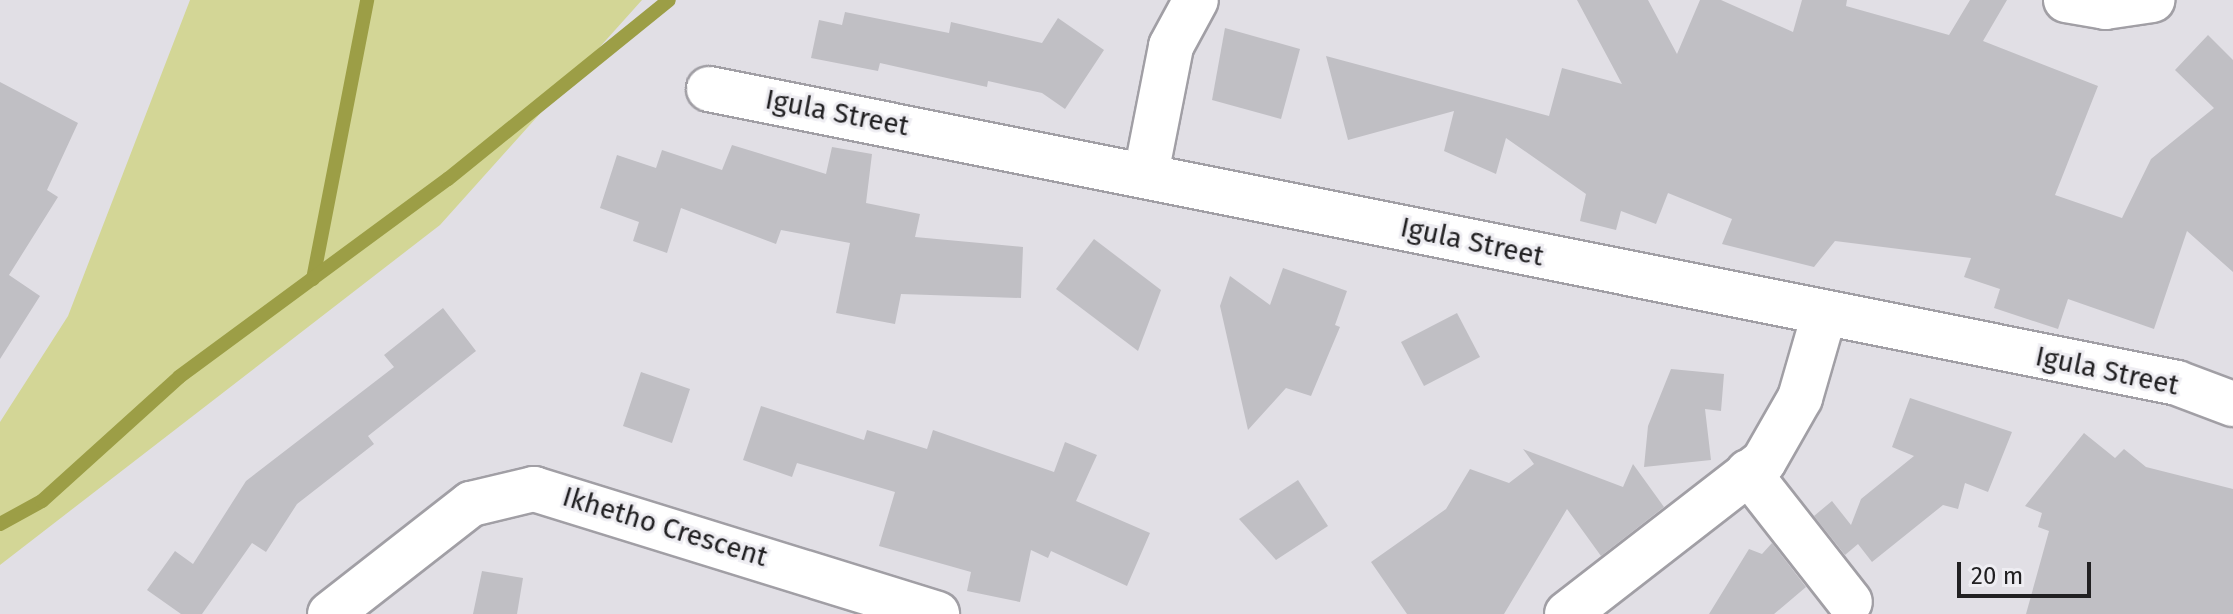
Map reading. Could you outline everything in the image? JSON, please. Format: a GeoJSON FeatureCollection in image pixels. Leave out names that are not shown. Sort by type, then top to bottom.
{"type":"FeatureCollection","features":[{"type":"Feature","properties":{"kind":"street"},"geometry":{"type":"LineString","coordinates":[[1146,174],[1171,46],[1196,0]]}},
{"type":"Feature","properties":{"kind":"street"},"geometry":{"type":"LineString","coordinates":[[2066,0],[2105,7],[2152,0]]}},
{"type":"Feature","properties":{"kind":"street","name":"Igula Street"},"geometry":{"type":"LineString","coordinates":[[709,89],[1146,174],[1824,315],[2177,383],[2233,404]]}},
{"type":"Feature","properties":{"kind":"street"},"geometry":{"type":"LineString","coordinates":[[1567,614],[1748,472],[1785,435],[1824,315]]}},
{"type":"Feature","properties":{"kind":"street"},"geometry":{"type":"LineString","coordinates":[[1748,472],[1850,602]]}},
{"type":"Feature","properties":{"kind":"street","name":"Ikhetho Crescent"},"geometry":{"type":"LineString","coordinates":[[330,614],[471,504],[534,489],[937,614]]}},
{"type":"Feature","properties":{"kind":"green space"},"geometry":{"type":"Polygon","coordinates":[[[190,0],[642,0],[440,225],[0,565],[0,422],[68,316],[190,0]]]}},
{"type":"Feature","properties":{"kind":"building"},"geometry":{"type":"Polygon","coordinates":[[[1577,0],[1648,0],[1677,54],[1700,0],[1721,0],[1793,32],[1802,0],[1847,0],[1846,6],[1949,35],[1970,0],[2007,0],[1983,41],[2098,86],[2055,195],[2122,218],[2151,159],[2214,108],[2175,70],[2208,35],[2233,60],[2233,272],[2187,231],[2154,329],[2068,299],[2058,329],[1994,308],[2000,289],[1964,277],[1971,258],[1835,241],[1814,267],[1722,244],[1732,219],[1668,193],[1656,224],[1621,211],[1616,230],[1580,221],[1586,194],[1506,138],[1496,174],[1444,151],[1454,111],[1348,140],[1326,56],[1549,116],[1562,68],[1622,84],[1577,0]]]}},
{"type":"Feature","properties":{"kind":"building"},"geometry":{"type":"Polygon","coordinates":[[[845,12],[949,33],[951,22],[1042,43],[1058,18],[1104,50],[1065,109],[1042,93],[988,81],[987,87],[880,63],[878,71],[811,58],[819,20],[842,25],[845,12]]]}},
{"type":"Feature","properties":{"kind":"building"},"geometry":{"type":"Polygon","coordinates":[[[1225,28],[1300,49],[1281,119],[1212,100],[1225,28]]]}},
{"type":"Feature","properties":{"kind":"building"},"geometry":{"type":"Polygon","coordinates":[[[0,82],[78,123],[47,190],[58,197],[9,275],[40,296],[0,359],[0,82]]]}},
{"type":"Feature","properties":{"kind":"building"},"geometry":{"type":"Polygon","coordinates":[[[732,145],[826,174],[832,147],[872,154],[866,203],[920,214],[915,237],[1023,247],[1021,298],[901,294],[895,324],[836,313],[850,243],[781,230],[776,244],[681,208],[667,253],[633,241],[639,222],[600,208],[617,155],[656,168],[662,150],[722,170],[732,145]]]}},
{"type":"Feature","properties":{"kind":"building"},"geometry":{"type":"Polygon","coordinates":[[[1094,239],[1161,290],[1138,351],[1056,289],[1094,239]]]}},
{"type":"Feature","properties":{"kind":"building"},"geometry":{"type":"Polygon","coordinates":[[[1283,268],[1347,291],[1335,325],[1340,327],[1311,396],[1286,388],[1248,430],[1220,306],[1230,276],[1270,305],[1283,268]]]}},
{"type":"Feature","properties":{"kind":"building"},"geometry":{"type":"Polygon","coordinates":[[[443,308],[476,351],[368,436],[374,444],[297,504],[266,552],[252,543],[202,614],[181,614],[147,590],[175,551],[193,564],[246,481],[394,367],[384,355],[443,308]]]}},
{"type":"Feature","properties":{"kind":"building"},"geometry":{"type":"Polygon","coordinates":[[[1457,313],[1480,357],[1424,386],[1401,342],[1457,313]]]}},
{"type":"Feature","properties":{"kind":"building"},"geometry":{"type":"Polygon","coordinates":[[[1671,369],[1724,374],[1721,411],[1705,409],[1711,460],[1644,467],[1648,426],[1671,369]]]}},
{"type":"Feature","properties":{"kind":"building"},"geometry":{"type":"Polygon","coordinates":[[[641,372],[690,389],[672,443],[623,426],[641,372]]]}},
{"type":"Feature","properties":{"kind":"building"},"geometry":{"type":"Polygon","coordinates":[[[1910,398],[2012,432],[1988,492],[1965,483],[1958,509],[1943,505],[1872,562],[1858,544],[1845,555],[1814,516],[1832,501],[1851,525],[1861,499],[1914,456],[1892,447],[1910,398]]]}},
{"type":"Feature","properties":{"kind":"building"},"geometry":{"type":"Polygon","coordinates":[[[761,406],[864,440],[867,430],[927,449],[933,430],[1054,472],[1065,442],[1097,455],[1076,501],[1150,533],[1127,586],[1051,551],[1048,558],[1031,550],[1020,602],[967,591],[971,572],[879,546],[895,492],[797,463],[792,477],[743,460],[761,406]]]}},
{"type":"Feature","properties":{"kind":"building"},"geometry":{"type":"Polygon","coordinates":[[[2084,433],[2115,458],[2124,449],[2146,467],[2233,489],[2233,614],[2026,614],[2049,531],[2038,527],[2042,513],[2025,506],[2084,433]]]}},
{"type":"Feature","properties":{"kind":"building"},"geometry":{"type":"Polygon","coordinates":[[[1523,449],[1623,487],[1633,464],[1664,507],[1601,556],[1567,509],[1504,614],[1407,614],[1371,562],[1446,509],[1470,469],[1509,483],[1534,464],[1523,449]]]}},
{"type":"Feature","properties":{"kind":"building"},"geometry":{"type":"Polygon","coordinates":[[[1298,480],[1328,526],[1276,560],[1239,519],[1298,480]]]}},
{"type":"Feature","properties":{"kind":"building"},"geometry":{"type":"Polygon","coordinates":[[[1772,543],[1806,587],[1774,614],[1709,614],[1749,549],[1762,554],[1772,543]]]}},
{"type":"Feature","properties":{"kind":"building"},"geometry":{"type":"Polygon","coordinates":[[[482,571],[523,578],[517,614],[473,614],[482,571]]]}},
{"type":"Feature","properties":{"kind":"waterway"},"geometry":{"type":"LineString","coordinates":[[313,279],[367,0]]}},
{"type":"Feature","properties":{"kind":"waterway"},"geometry":{"type":"LineString","coordinates":[[0,524],[42,501],[179,377],[448,179],[669,0]]}}]}
